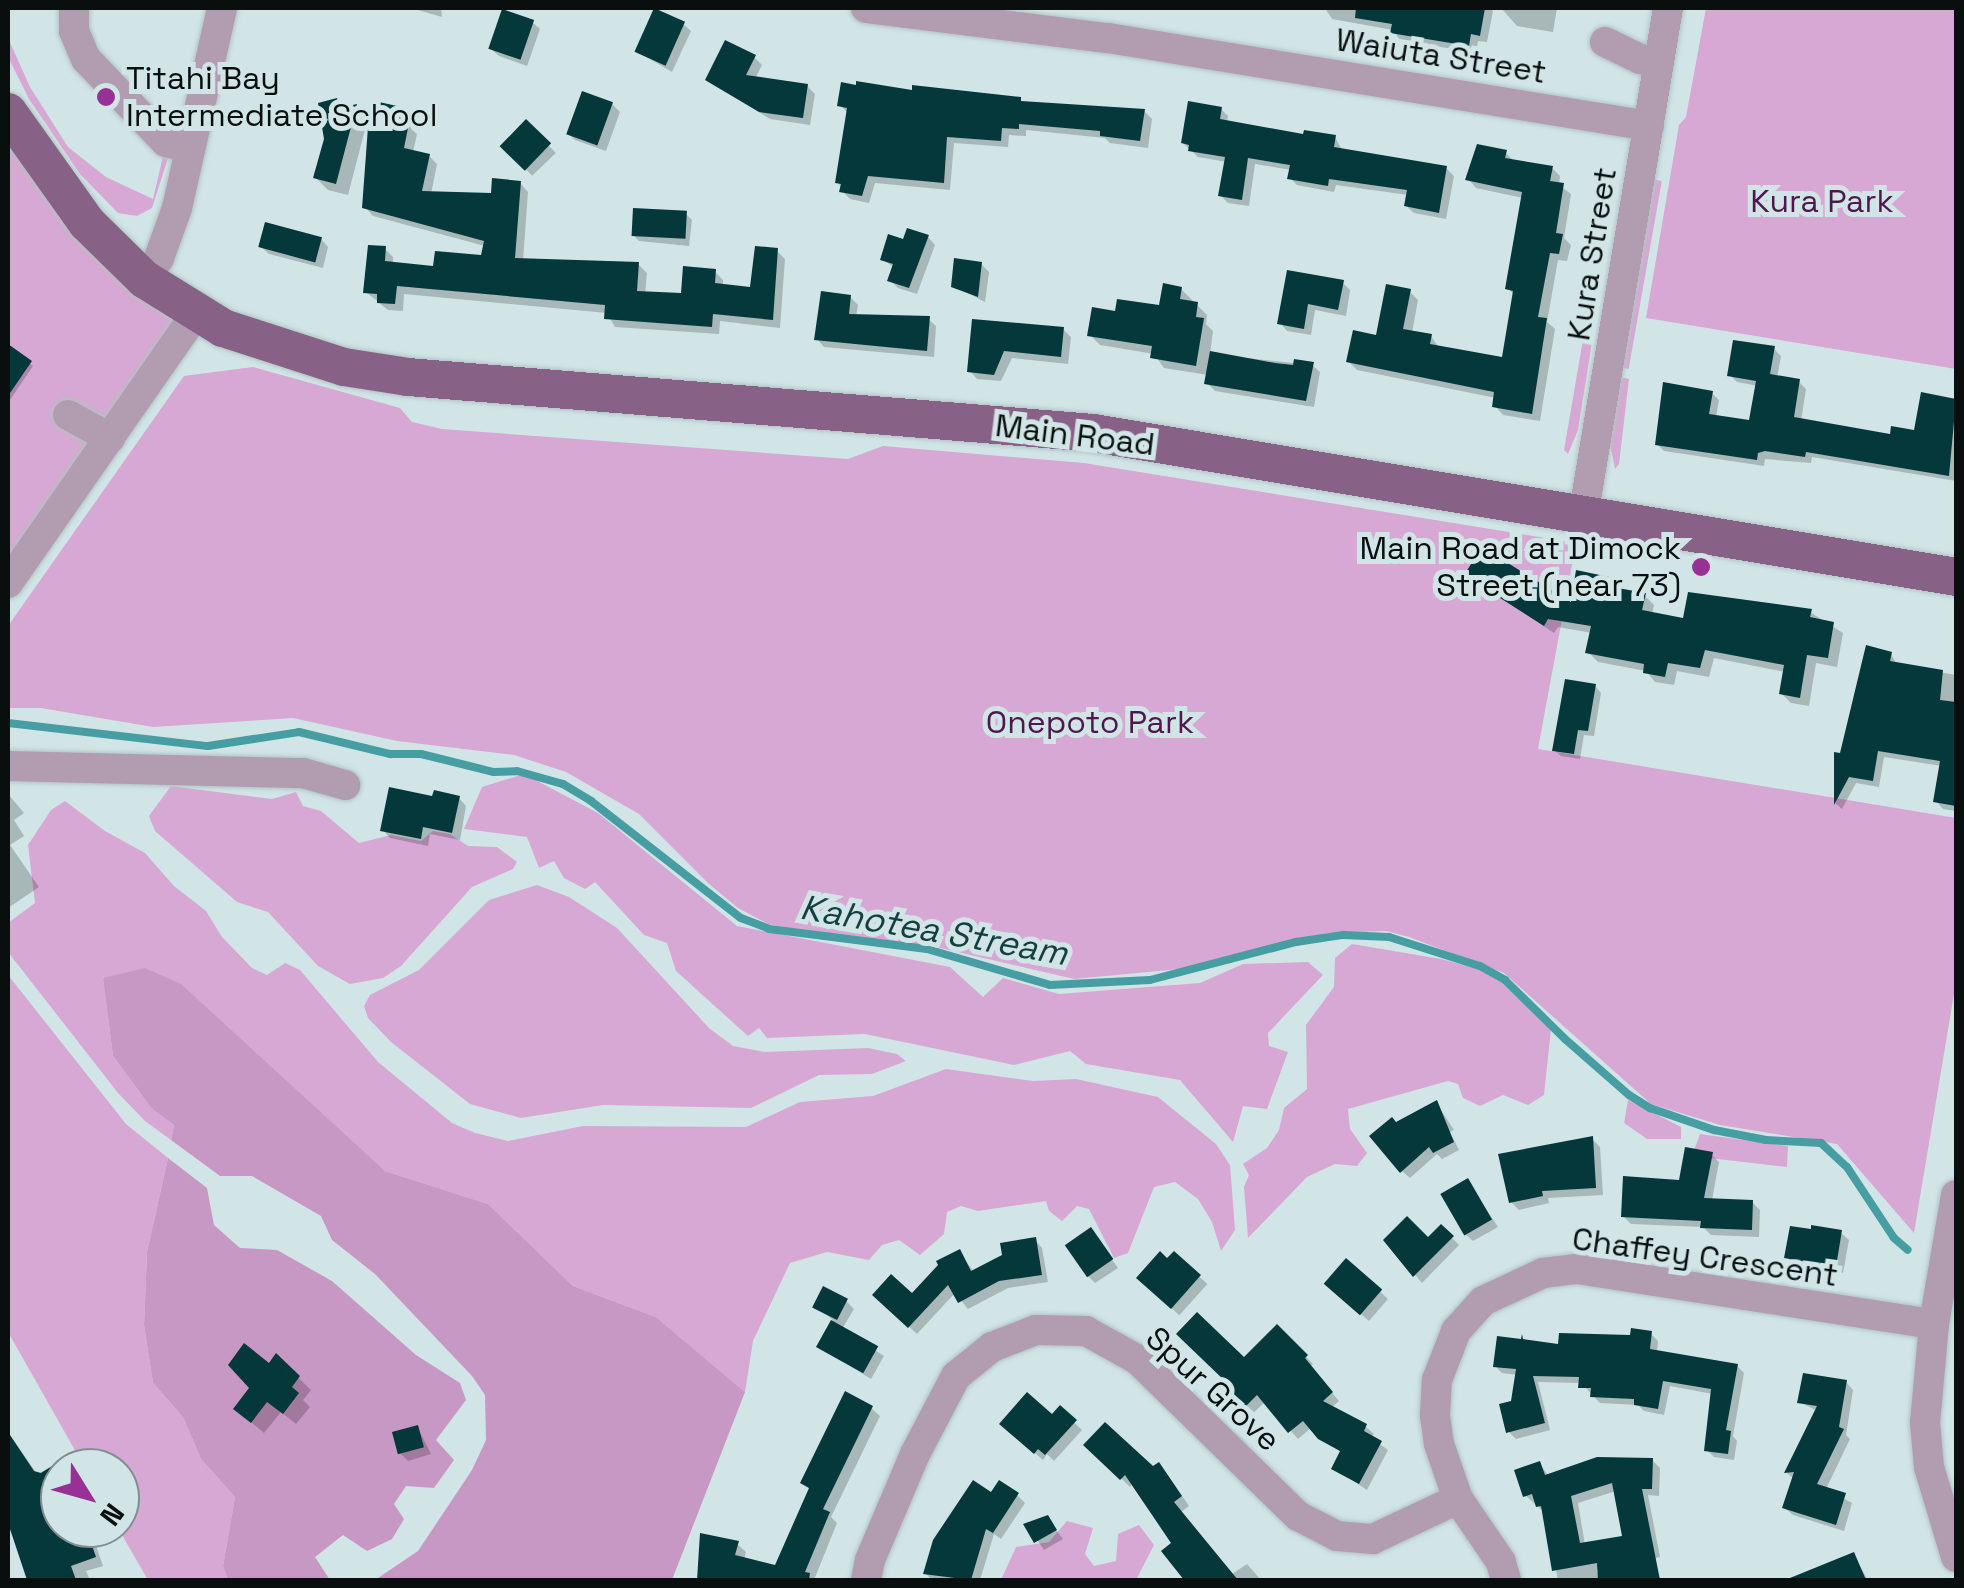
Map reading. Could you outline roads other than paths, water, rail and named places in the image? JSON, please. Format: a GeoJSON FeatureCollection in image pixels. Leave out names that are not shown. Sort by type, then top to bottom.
{"type":"FeatureCollection","features":[{"type":"Feature","properties":{"kind":"main road","name":"Main Road"},"geometry":{"type":"LineString","coordinates":[[8,112],[87,223],[144,278],[196,314],[285,350],[344,367],[408,377],[1093,433],[1956,577]]}},
{"type":"Feature","properties":{"kind":"street"},"geometry":{"type":"LineString","coordinates":[[74,8],[74,31],[86,59],[166,142],[190,148]]}},
{"type":"Feature","properties":{"kind":"street"},"geometry":{"type":"LineString","coordinates":[[144,278],[168,238],[222,8]]}},
{"type":"Feature","properties":{"kind":"street","name":"Waiuta Street"},"geometry":{"type":"LineString","coordinates":[[866,8],[1108,38],[1648,126]]}},
{"type":"Feature","properties":{"kind":"street","name":"Kura Street"},"geometry":{"type":"LineString","coordinates":[[1584,512],[1668,8]]}},
{"type":"Feature","properties":{"kind":"street"},"geometry":{"type":"LineString","coordinates":[[1605,42],[1640,59],[1659,62]]}},
{"type":"Feature","properties":{"kind":"street"},"geometry":{"type":"LineString","coordinates":[[8,584],[196,314]]}},
{"type":"Feature","properties":{"kind":"street"},"geometry":{"type":"LineString","coordinates":[[68,415],[110,438]]}},
{"type":"Feature","properties":{"kind":"street"},"geometry":{"type":"LineString","coordinates":[[8,766],[303,774],[346,785]]}},
{"type":"Feature","properties":{"kind":"street"},"geometry":{"type":"LineString","coordinates":[[1953,1541],[1929,1467],[1925,1422],[1934,1324],[1956,1195]]}},
{"type":"Feature","properties":{"kind":"street","name":"Chaffey Crescent"},"geometry":{"type":"LineString","coordinates":[[1506,1580],[1502,1562],[1458,1499],[1439,1444],[1437,1380],[1456,1332],[1483,1300],[1544,1273],[1577,1269],[1934,1324]]}},
{"type":"Feature","properties":{"kind":"street","name":"Spur Grove"},"geometry":{"type":"LineString","coordinates":[[866,1580],[870,1560],[915,1454],[956,1376],[992,1347],[1036,1330],[1086,1331],[1138,1360],[1298,1516],[1337,1536],[1373,1539],[1458,1499]]}},
{"type":"Feature","properties":{"kind":"waterway","name":"Kahotea Stream"},"geometry":{"type":"LineString","coordinates":[[8,723],[208,746],[299,732],[390,754],[421,754],[494,772],[517,771],[563,784],[591,801],[741,918],[769,929],[927,949],[1050,985],[1150,980],[1296,942],[1343,935],[1389,937],[1480,966],[1505,980],[1565,1039],[1629,1095],[1650,1108],[1714,1130],[1766,1140],[1821,1143],[1847,1167],[1894,1238],[1908,1250]]}},
{"type":"Feature","properties":{"kind":"place","name":"Titahi Bay Intermediate School"},"geometry":{"type":"Point","coordinates":[106,97]}},
{"type":"Feature","properties":{"kind":"place","name":"Main Road at Dimock Street (near 73)"},"geometry":{"type":"Point","coordinates":[1701,567]}},
{"type":"Feature","properties":{"kind":"park label","name":"Kura Park"},"geometry":{"type":"Point","coordinates":[1822,201]}},
{"type":"Feature","properties":{"kind":"park label","name":"Onepoto Park"},"geometry":{"type":"Point","coordinates":[1090,722]}}]}
